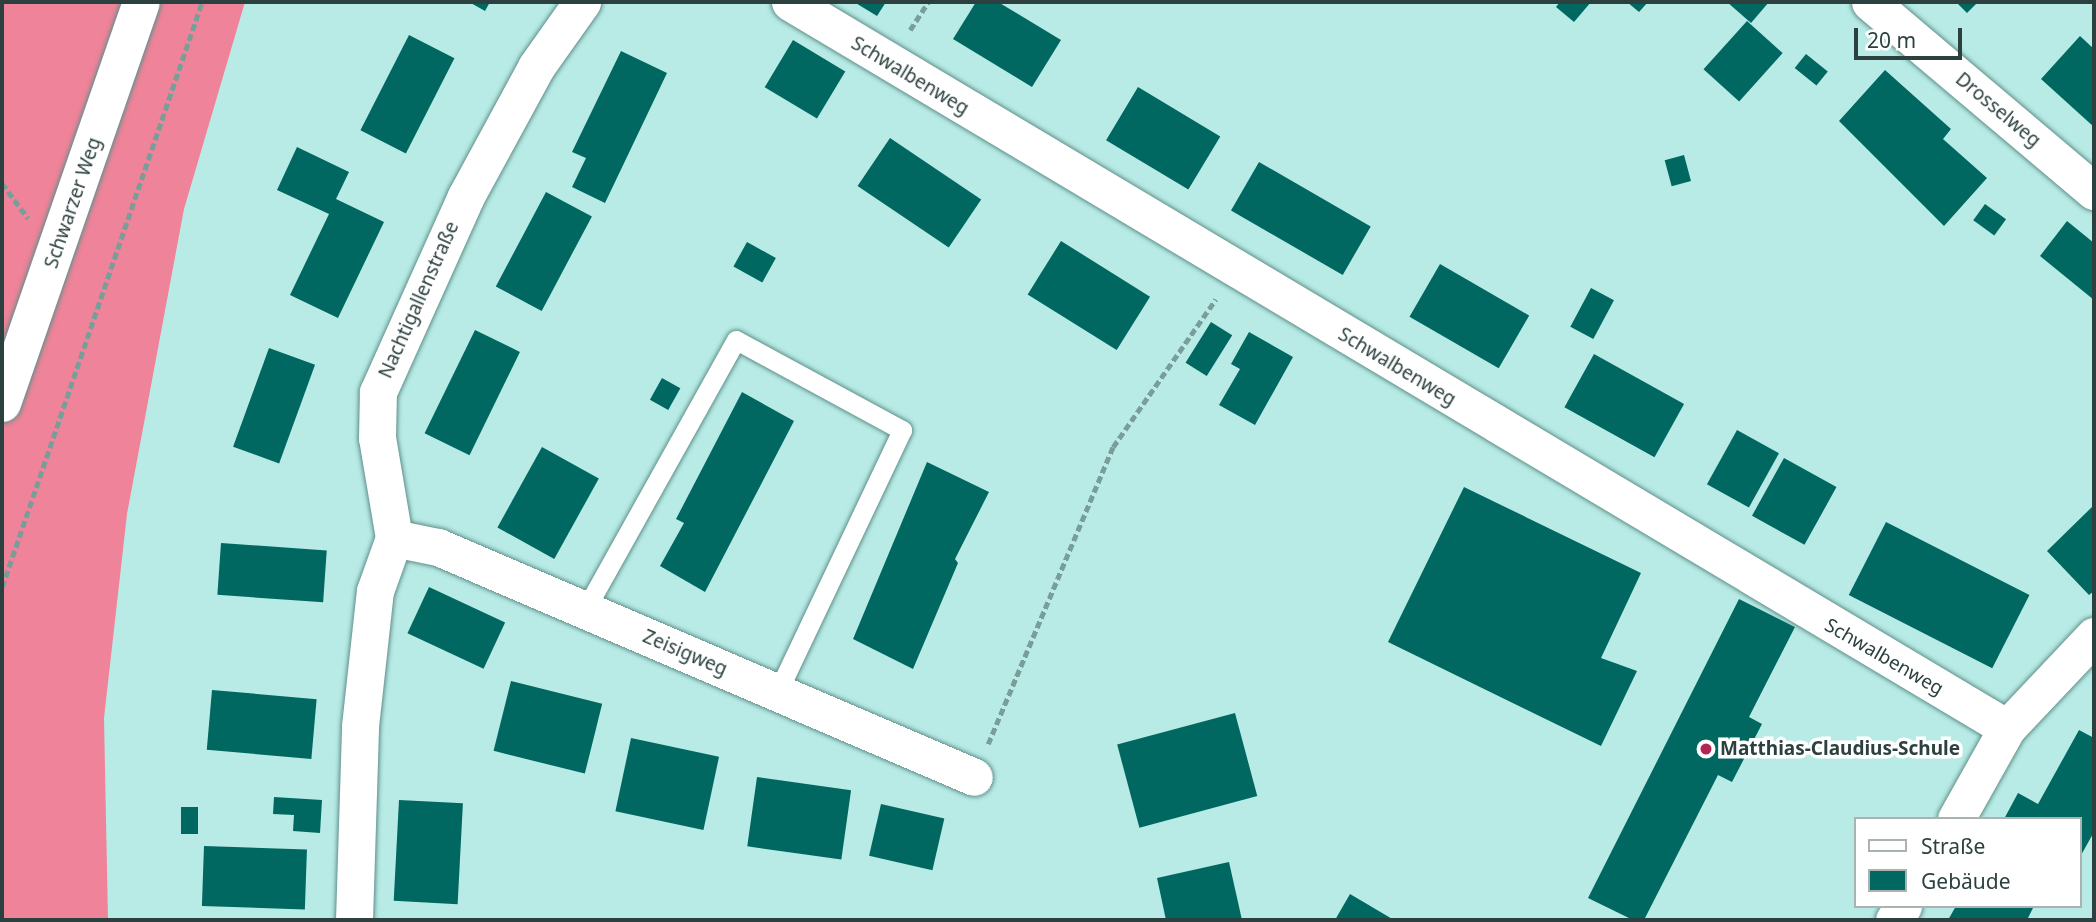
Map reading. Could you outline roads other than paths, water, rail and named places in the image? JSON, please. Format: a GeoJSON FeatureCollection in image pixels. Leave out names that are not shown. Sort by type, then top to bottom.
{"type":"FeatureCollection","features":[{"type":"Feature","properties":{"kind":"street","name":"Schwarzer Weg"},"geometry":{"type":"LineString","coordinates":[[2,403],[141,2]]}},
{"type":"Feature","properties":{"kind":"street","name":"Nachtigallenstraße"},"geometry":{"type":"LineString","coordinates":[[354,920],[360,726],[375,591],[394,538],[395,514],[377,438],[378,392],[394,347],[464,198],[536,67],[582,2]]}},
{"type":"Feature","properties":{"kind":"street","name":"Schwalbenweg"},"geometry":{"type":"LineString","coordinates":[[790,2],[2007,728]]}},
{"type":"Feature","properties":{"kind":"street","name":"Drosselweg"},"geometry":{"type":"LineString","coordinates":[[1870,2],[2094,191]]}},
{"type":"Feature","properties":{"kind":"street","name":"Zeisigweg"},"geometry":{"type":"LineString","coordinates":[[394,538],[438,547],[974,777]]}},
{"type":"Feature","properties":{"kind":"street"},"geometry":{"type":"LineString","coordinates":[[1957,817],[2007,728],[2094,636]]}},
{"type":"Feature","properties":{"kind":"lane"},"geometry":{"type":"LineString","coordinates":[[585,610],[736,340],[902,430],[778,693]]}},
{"type":"Feature","properties":{"kind":"place","name":"Matthias-Claudius-Schule"},"geometry":{"type":"Point","coordinates":[1706,749]}}]}
